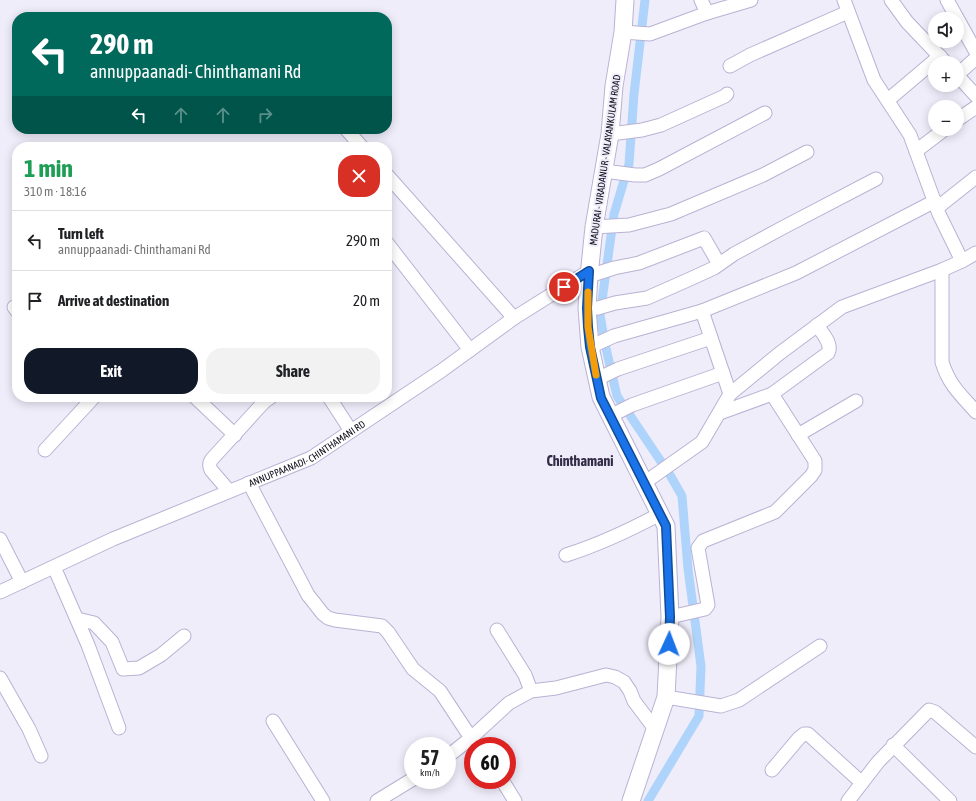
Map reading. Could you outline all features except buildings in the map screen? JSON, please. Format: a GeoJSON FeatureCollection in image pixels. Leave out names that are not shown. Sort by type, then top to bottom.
{"type":"FeatureCollection","features":[{"type":"Feature","properties":{"kind":"main road","name":"MADURAI - VIRADANUR - VALAYANKULAM ROAD"},"geometry":{"type":"LineString","coordinates":[[625,0],[637,33],[614,86],[617,133],[604,171],[593,273],[592,308],[588,327],[607,374],[601,398],[615,413],[644,483],[666,526],[676,616],[672,698],[655,729],[631,801]]}},
{"type":"Feature","properties":{"kind":"street"},"geometry":{"type":"LineString","coordinates":[[702,0],[707,13]]}},
{"type":"Feature","properties":{"kind":"street"},"geometry":{"type":"LineString","coordinates":[[637,33],[750,0]]}},
{"type":"Feature","properties":{"kind":"street"},"geometry":{"type":"LineString","coordinates":[[892,0],[907,22],[940,56]]}},
{"type":"Feature","properties":{"kind":"street"},"geometry":{"type":"LineString","coordinates":[[947,0],[976,52]]}},
{"type":"Feature","properties":{"kind":"street"},"geometry":{"type":"LineString","coordinates":[[730,66],[846,6],[874,80],[910,135],[936,205],[962,261]]}},
{"type":"Feature","properties":{"kind":"street"},"geometry":{"type":"LineString","coordinates":[[964,69],[976,58]]}},
{"type":"Feature","properties":{"kind":"street"},"geometry":{"type":"LineString","coordinates":[[888,100],[928,70]]}},
{"type":"Feature","properties":{"kind":"street"},"geometry":{"type":"LineString","coordinates":[[964,83],[976,96]]}},
{"type":"Feature","properties":{"kind":"street"},"geometry":{"type":"LineString","coordinates":[[617,133],[642,130],[661,125],[726,96],[727,94]]}},
{"type":"Feature","properties":{"kind":"street"},"geometry":{"type":"LineString","coordinates":[[964,116],[976,108]]}},
{"type":"Feature","properties":{"kind":"street"},"geometry":{"type":"LineString","coordinates":[[604,171],[645,175],[659,169],[764,112]]}},
{"type":"Feature","properties":{"kind":"street"},"geometry":{"type":"LineString","coordinates":[[350,134],[358,142]]}},
{"type":"Feature","properties":{"kind":"street"},"geometry":{"type":"LineString","coordinates":[[916,151],[936,136]]}},
{"type":"Feature","properties":{"kind":"street"},"geometry":{"type":"LineString","coordinates":[[598,227],[629,225],[671,214],[763,175],[807,152]]}},
{"type":"Feature","properties":{"kind":"street"},"geometry":{"type":"LineString","coordinates":[[594,345],[614,336],[702,311],[796,273],[936,205],[976,177]]}},
{"type":"Feature","properties":{"kind":"street"},"geometry":{"type":"LineString","coordinates":[[592,308],[646,298],[690,279],[821,207],[876,179]]}},
{"type":"Feature","properties":{"kind":"street"},"geometry":{"type":"LineString","coordinates":[[392,181],[514,318]]}},
{"type":"Feature","properties":{"kind":"street","name":"ANNUPPAANADI- CHINTHAMANI RD"},"geometry":{"type":"LineString","coordinates":[[0,592],[113,539],[311,458],[441,372],[514,318],[593,273],[639,263],[704,238],[719,264]]}},
{"type":"Feature","properties":{"kind":"street"},"geometry":{"type":"LineString","coordinates":[[392,249],[470,350]]}},
{"type":"Feature","properties":{"kind":"street"},"geometry":{"type":"LineString","coordinates":[[644,483],[702,442],[730,394],[780,352],[842,307],[942,270],[976,253]]}},
{"type":"Feature","properties":{"kind":"street"},"geometry":{"type":"LineString","coordinates":[[942,270],[942,362],[952,385],[976,412]]}},
{"type":"Feature","properties":{"kind":"street"},"geometry":{"type":"LineString","coordinates":[[702,311],[730,394]]}},
{"type":"Feature","properties":{"kind":"street"},"geometry":{"type":"LineString","coordinates":[[720,413],[772,394],[828,353],[830,350],[829,345],[817,325]]}},
{"type":"Feature","properties":{"kind":"street"},"geometry":{"type":"LineString","coordinates":[[607,374],[711,338]]}},
{"type":"Feature","properties":{"kind":"street"},"geometry":{"type":"LineString","coordinates":[[615,413],[632,405],[723,373]]}},
{"type":"Feature","properties":{"kind":"street"},"geometry":{"type":"LineString","coordinates":[[676,616],[705,609],[708,605],[698,548],[700,544],[703,541],[775,512],[811,476],[815,470],[815,461],[772,394]]}},
{"type":"Feature","properties":{"kind":"street"},"geometry":{"type":"LineString","coordinates":[[798,435],[856,401]]}},
{"type":"Feature","properties":{"kind":"street"},"geometry":{"type":"LineString","coordinates":[[45,450],[89,402]]}},
{"type":"Feature","properties":{"kind":"street"},"geometry":{"type":"LineString","coordinates":[[200,402],[235,435]]}},
{"type":"Feature","properties":{"kind":"street"},"geometry":{"type":"LineString","coordinates":[[230,491],[211,470],[210,463],[264,402]]}},
{"type":"Feature","properties":{"kind":"street"},"geometry":{"type":"LineString","coordinates":[[332,402],[351,431]]}},
{"type":"Feature","properties":{"kind":"street"},"geometry":{"type":"LineString","coordinates":[[248,483],[308,595],[323,614],[328,618],[335,620],[382,626],[388,632],[413,669],[440,691],[470,737]]}},
{"type":"Feature","properties":{"kind":"street"},"geometry":{"type":"LineString","coordinates":[[566,555],[585,549],[660,514]]}},
{"type":"Feature","properties":{"kind":"street"},"geometry":{"type":"LineString","coordinates":[[0,539],[22,582]]}},
{"type":"Feature","properties":{"kind":"street"},"geometry":{"type":"LineString","coordinates":[[54,567],[88,644],[120,728]]}},
{"type":"Feature","properties":{"kind":"street"},"geometry":{"type":"LineString","coordinates":[[77,619],[94,623],[112,642],[123,669],[139,668],[161,655],[184,636]]}},
{"type":"Feature","properties":{"kind":"street"},"geometry":{"type":"LineString","coordinates":[[497,630],[525,675],[531,691]]}},
{"type":"Feature","properties":{"kind":"street"},"geometry":{"type":"LineString","coordinates":[[672,698],[721,706],[739,700],[820,646]]}},
{"type":"Feature","properties":{"kind":"street"},"geometry":{"type":"LineString","coordinates":[[472,737],[509,704],[531,691],[556,688],[606,675],[615,677],[624,682],[634,701],[655,729]]}},
{"type":"Feature","properties":{"kind":"street"},"geometry":{"type":"LineString","coordinates":[[0,678],[29,729],[41,756]]}},
{"type":"Feature","properties":{"kind":"street"},"geometry":{"type":"LineString","coordinates":[[848,801],[893,745],[929,710],[935,712],[976,747]]}},
{"type":"Feature","properties":{"kind":"street"},"geometry":{"type":"LineString","coordinates":[[273,721],[323,801]]}},
{"type":"Feature","properties":{"kind":"street"},"geometry":{"type":"LineString","coordinates":[[772,770],[799,738],[804,734],[808,734],[862,782]]}},
{"type":"Feature","properties":{"kind":"street"},"geometry":{"type":"LineString","coordinates":[[456,750],[464,744]]}},
{"type":"Feature","properties":{"kind":"street"},"geometry":{"type":"LineString","coordinates":[[893,745],[950,801]]}},
{"type":"Feature","properties":{"kind":"street"},"geometry":{"type":"LineString","coordinates":[[378,801],[392,798],[404,787]]}},
{"type":"Feature","properties":{"kind":"street"},"geometry":{"type":"LineString","coordinates":[[508,789],[515,801]]}},
{"type":"Feature","properties":{"kind":"waterway"},"geometry":{"type":"LineString","coordinates":[[645,0],[634,94],[629,164],[614,214],[600,315],[617,396],[670,475],[682,496],[688,569],[701,666],[699,716],[648,801]]}},
{"type":"Feature","properties":{"kind":"slow traffic"},"geometry":{"type":"LineString","coordinates":[[588,292],[588,327],[590,347],[596,375]]}},
{"type":"Feature","properties":{"kind":"district","name":"Chinthamani"},"geometry":{"type":"Point","coordinates":[580,461]}},
{"type":"Feature","properties":{"kind":"route"},"geometry":{"type":"LineString","coordinates":[[564,287],[589,271],[587,308],[588,327],[590,347],[601,398],[666,526],[670,617],[669,644]]}}]}
